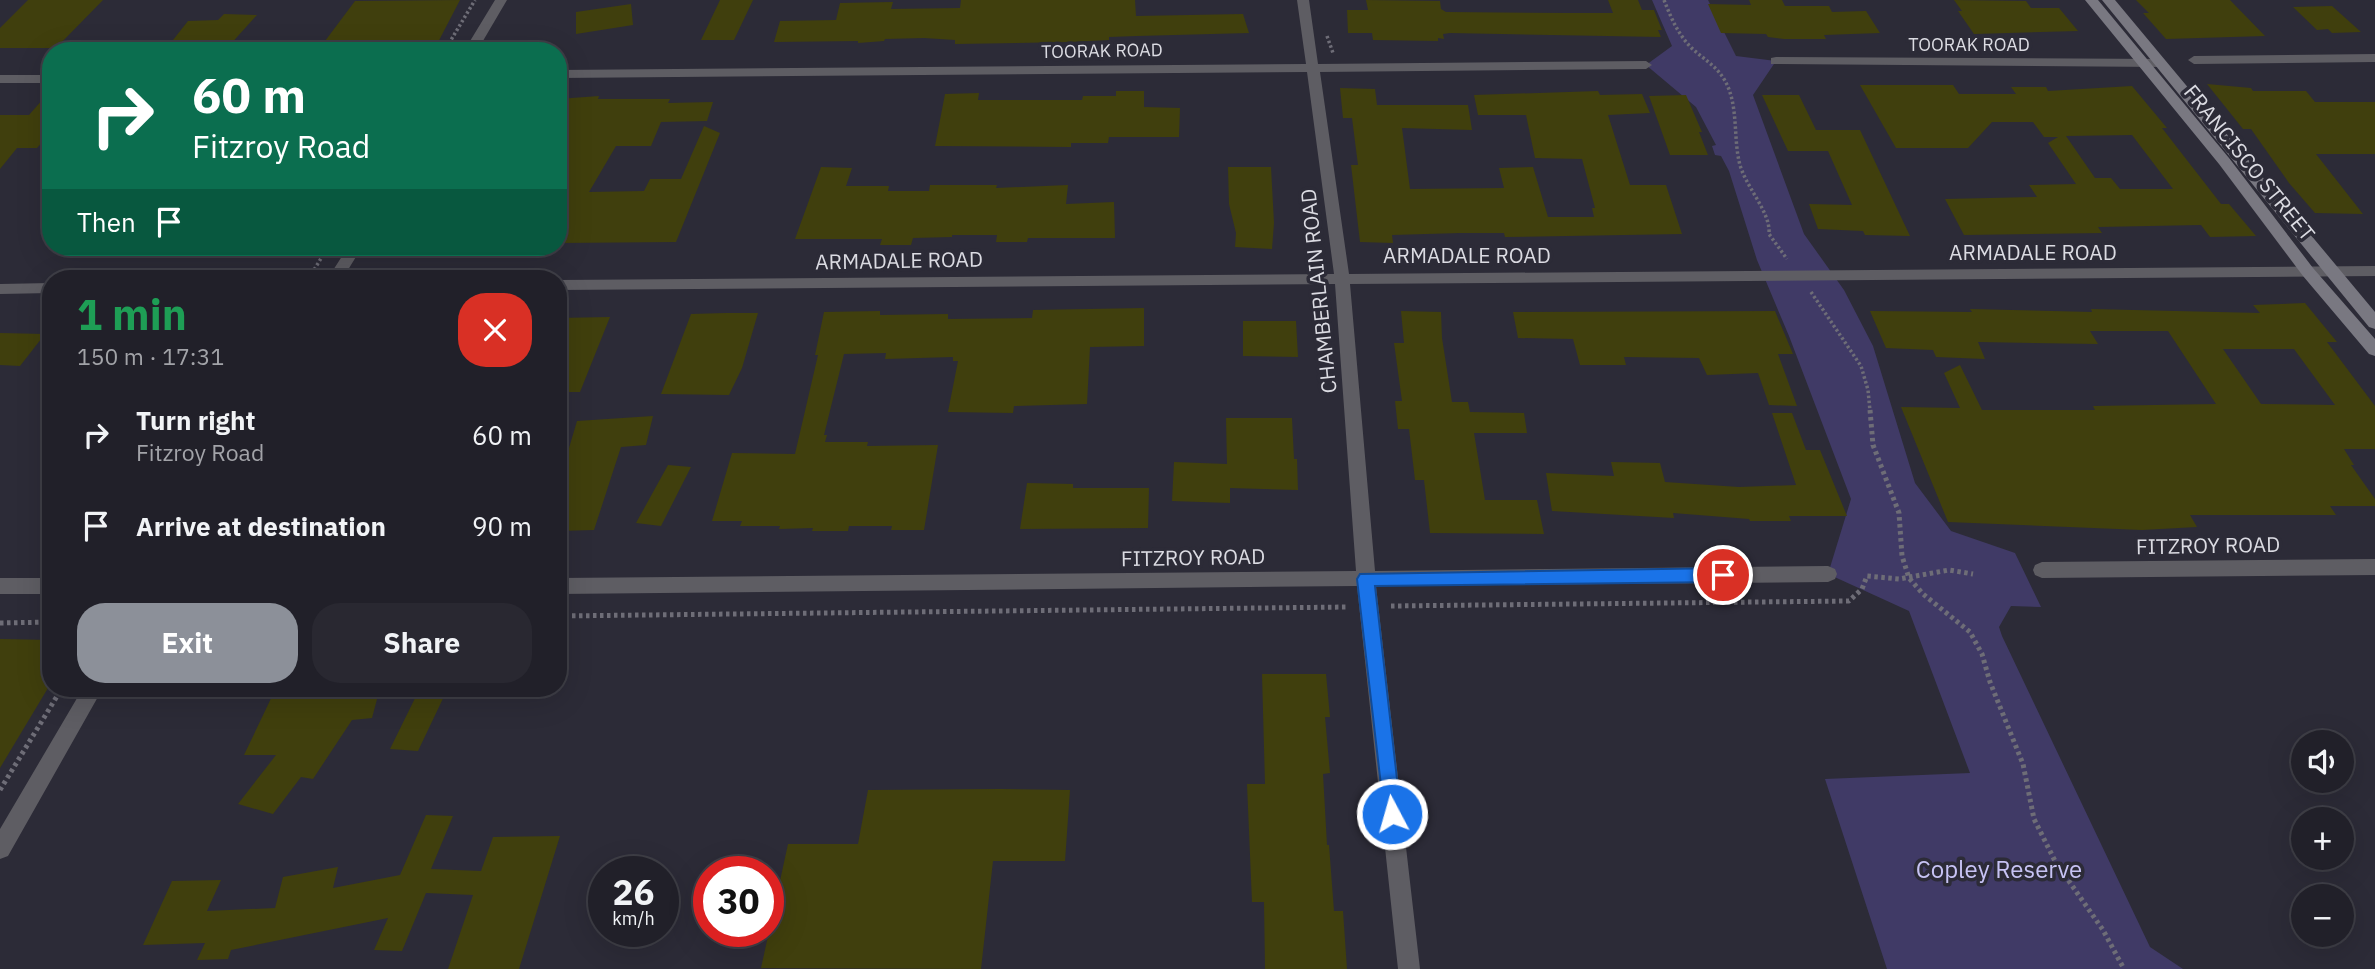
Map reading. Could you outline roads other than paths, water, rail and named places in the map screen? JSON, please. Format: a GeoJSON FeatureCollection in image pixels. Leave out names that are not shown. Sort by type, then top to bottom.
{"type":"FeatureCollection","features":[{"type":"Feature","properties":{"kind":"street"},"geometry":{"type":"LineString","coordinates":[[475,42],[501,0]]}},
{"type":"Feature","properties":{"kind":"street","name":"CHAMBERLAIN ROAD"},"geometry":{"type":"LineString","coordinates":[[1303,0],[1342,277],[1366,579],[1409,969]]}},
{"type":"Feature","properties":{"kind":"street","name":"FRANCISCO STREET"},"geometry":{"type":"LineString","coordinates":[[2091,0],[2224,161],[2308,272],[2375,350]]}},
{"type":"Feature","properties":{"kind":"street","name":"FRANCISCO STREET"},"geometry":{"type":"LineString","coordinates":[[2108,0],[2375,323]]}},
{"type":"Feature","properties":{"kind":"street"},"geometry":{"type":"LineString","coordinates":[[2194,60],[2375,58]]}},
{"type":"Feature","properties":{"kind":"street","name":"TOORAK ROAD"},"geometry":{"type":"LineString","coordinates":[[1776,61],[2161,64]]}},
{"type":"Feature","properties":{"kind":"street","name":"TOORAK ROAD"},"geometry":{"type":"LineString","coordinates":[[567,74],[1646,65]]}},
{"type":"Feature","properties":{"kind":"street"},"geometry":{"type":"LineString","coordinates":[[0,79],[42,79]]}},
{"type":"Feature","properties":{"kind":"street","name":"ARMADALE ROAD"},"geometry":{"type":"LineString","coordinates":[[567,285],[2375,271]]}},
{"type":"Feature","properties":{"kind":"street"},"geometry":{"type":"LineString","coordinates":[[0,289],[42,288]]}},
{"type":"Feature","properties":{"kind":"street","name":"FITZROY ROAD"},"geometry":{"type":"LineString","coordinates":[[2042,570],[2375,567]]}},
{"type":"Feature","properties":{"kind":"street","name":"FITZROY ROAD"},"geometry":{"type":"LineString","coordinates":[[567,586],[1828,574]]}},
{"type":"Feature","properties":{"kind":"street"},"geometry":{"type":"LineString","coordinates":[[0,586],[42,586]]}},
{"type":"Feature","properties":{"kind":"street"},"geometry":{"type":"LineString","coordinates":[[0,849],[88,697]]}},
{"type":"Feature","properties":{"kind":"park label","name":"Copley Reserve"},"geometry":{"type":"Point","coordinates":[1999,870]}}]}
